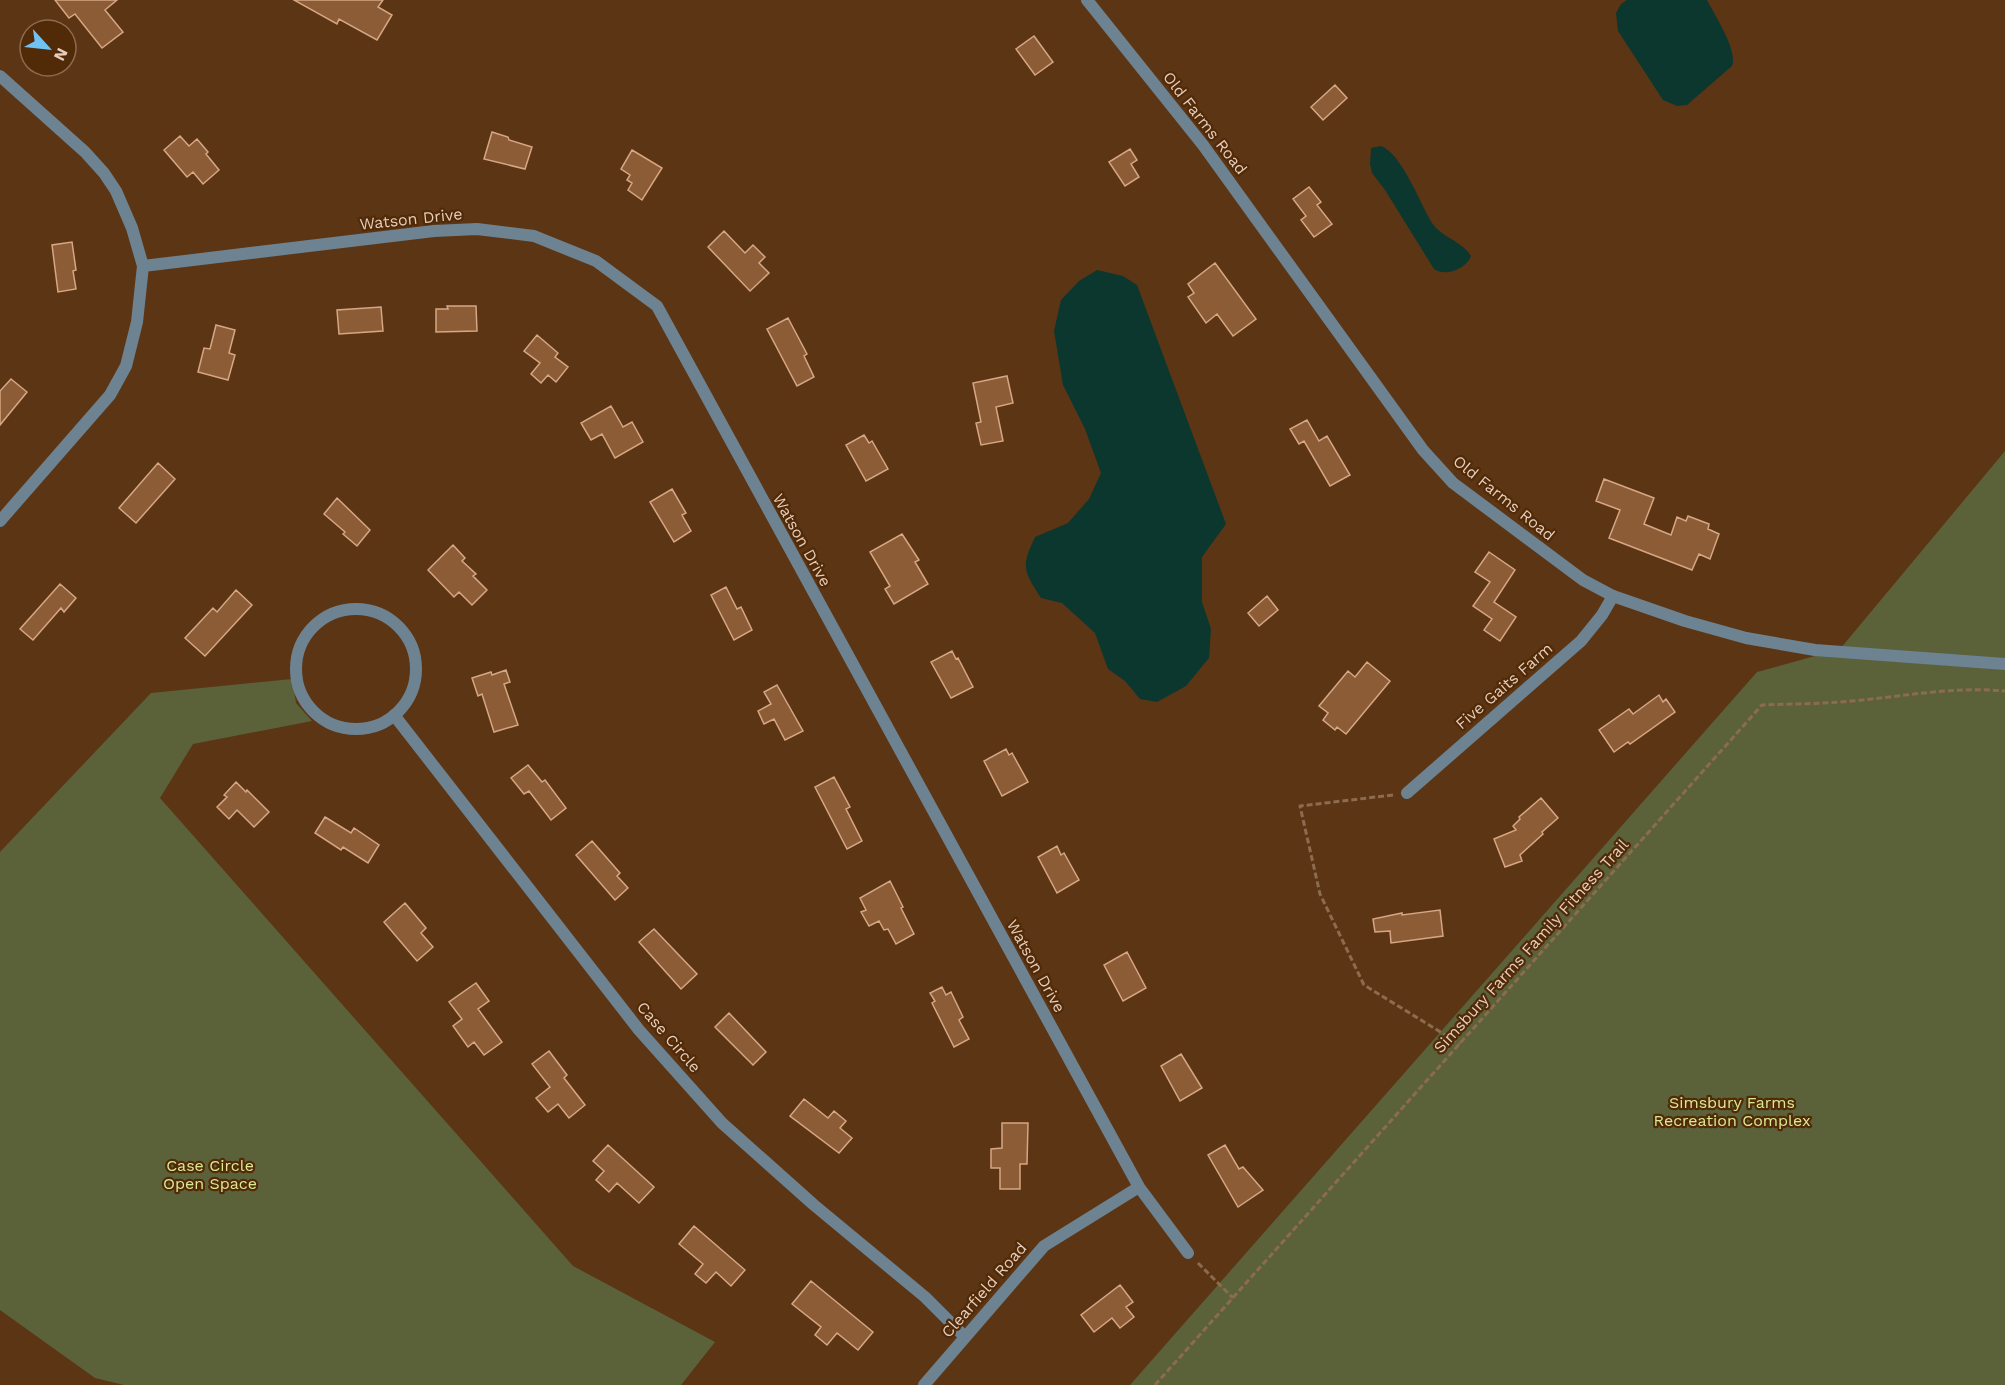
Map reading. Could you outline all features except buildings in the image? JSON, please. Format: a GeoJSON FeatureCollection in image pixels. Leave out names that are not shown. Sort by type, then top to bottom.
{"type":"FeatureCollection","features":[{"type":"Feature","properties":{"kind":"street","name":"Old Farms Road"},"geometry":{"type":"LineString","coordinates":[[1087,0],[1203,146],[1423,450],[1453,483],[1583,580],[1613,596],[1685,621],[1746,638],[1815,650],[2005,664]]}},
{"type":"Feature","properties":{"kind":"street"},"geometry":{"type":"LineString","coordinates":[[0,76],[85,152],[104,173],[116,191],[132,228],[143,266],[138,322],[126,366],[110,395],[0,521]]}},
{"type":"Feature","properties":{"kind":"street","name":"Watson Drive"},"geometry":{"type":"LineString","coordinates":[[143,266],[434,231],[477,229],[534,236],[596,261],[657,306],[1138,1187],[1188,1253]]}},
{"type":"Feature","properties":{"kind":"street","name":"Five Gaits Farm"},"geometry":{"type":"LineString","coordinates":[[1407,793],[1581,641],[1602,615],[1613,596]]}},
{"type":"Feature","properties":{"kind":"street"},"geometry":{"type":"LineString","coordinates":[[360,608],[380,613],[397,624],[409,641],[416,660],[415,680],[408,699],[394,715],[378,725],[360,729],[341,728],[324,720],[310,708],[300,692],[296,672],[298,652],[307,634],[321,619],[340,611],[360,608]]}},
{"type":"Feature","properties":{"kind":"street","name":"Case Circle"},"geometry":{"type":"LineString","coordinates":[[394,715],[639,1030],[722,1123],[814,1205],[925,1298],[965,1337]]}},
{"type":"Feature","properties":{"kind":"street","name":"Clearfield Road"},"geometry":{"type":"LineString","coordinates":[[924,1385],[1044,1246],[1138,1187]]}},
{"type":"Feature","properties":{"kind":"path","name":"Simsbury Farms Family Fitness Trail"},"geometry":{"type":"LineString","coordinates":[[1155,1385],[1762,705],[1841,702],[1925,691],[1982,689],[2005,691]]}},
{"type":"Feature","properties":{"kind":"path"},"geometry":{"type":"LineString","coordinates":[[1407,793],[1300,806],[1320,894],[1364,985],[1460,1044]]}},
{"type":"Feature","properties":{"kind":"path"},"geometry":{"type":"LineString","coordinates":[[1188,1253],[1233,1298]]}},
{"type":"Feature","properties":{"kind":"green space","name":"Simsbury Farms Recreation Complex"},"geometry":{"type":"Polygon","coordinates":[[[2005,451],[2005,1385],[1130,1385],[1757,672],[1840,649],[2005,451]]]}},
{"type":"Feature","properties":{"kind":"green space","name":"Case Circle Open Space"},"geometry":{"type":"Polygon","coordinates":[[[292,679],[296,703],[312,721],[193,744],[160,798],[573,1266],[715,1342],[681,1385],[124,1385],[95,1378],[0,1310],[0,852],[151,693],[292,679]]]}},
{"type":"Feature","properties":{"kind":"water"},"geometry":{"type":"Polygon","coordinates":[[[1627,0],[1707,0],[1729,42],[1733,59],[1732,66],[1687,105],[1677,106],[1663,100],[1618,31],[1616,13],[1621,4],[1627,0]]]}},
{"type":"Feature","properties":{"kind":"water"},"geometry":{"type":"Polygon","coordinates":[[[1381,146],[1389,151],[1403,169],[1436,228],[1462,246],[1471,256],[1465,265],[1450,272],[1434,269],[1372,173],[1371,148],[1381,146]]]}},
{"type":"Feature","properties":{"kind":"water"},"geometry":{"type":"Polygon","coordinates":[[[1097,270],[1123,276],[1137,285],[1226,524],[1202,557],[1202,602],[1211,629],[1209,658],[1186,686],[1157,702],[1140,699],[1125,681],[1108,669],[1095,633],[1062,603],[1041,598],[1030,581],[1026,568],[1035,537],[1068,523],[1089,499],[1101,473],[1085,429],[1063,385],[1054,331],[1061,300],[1079,281],[1097,270]]]}}]}
